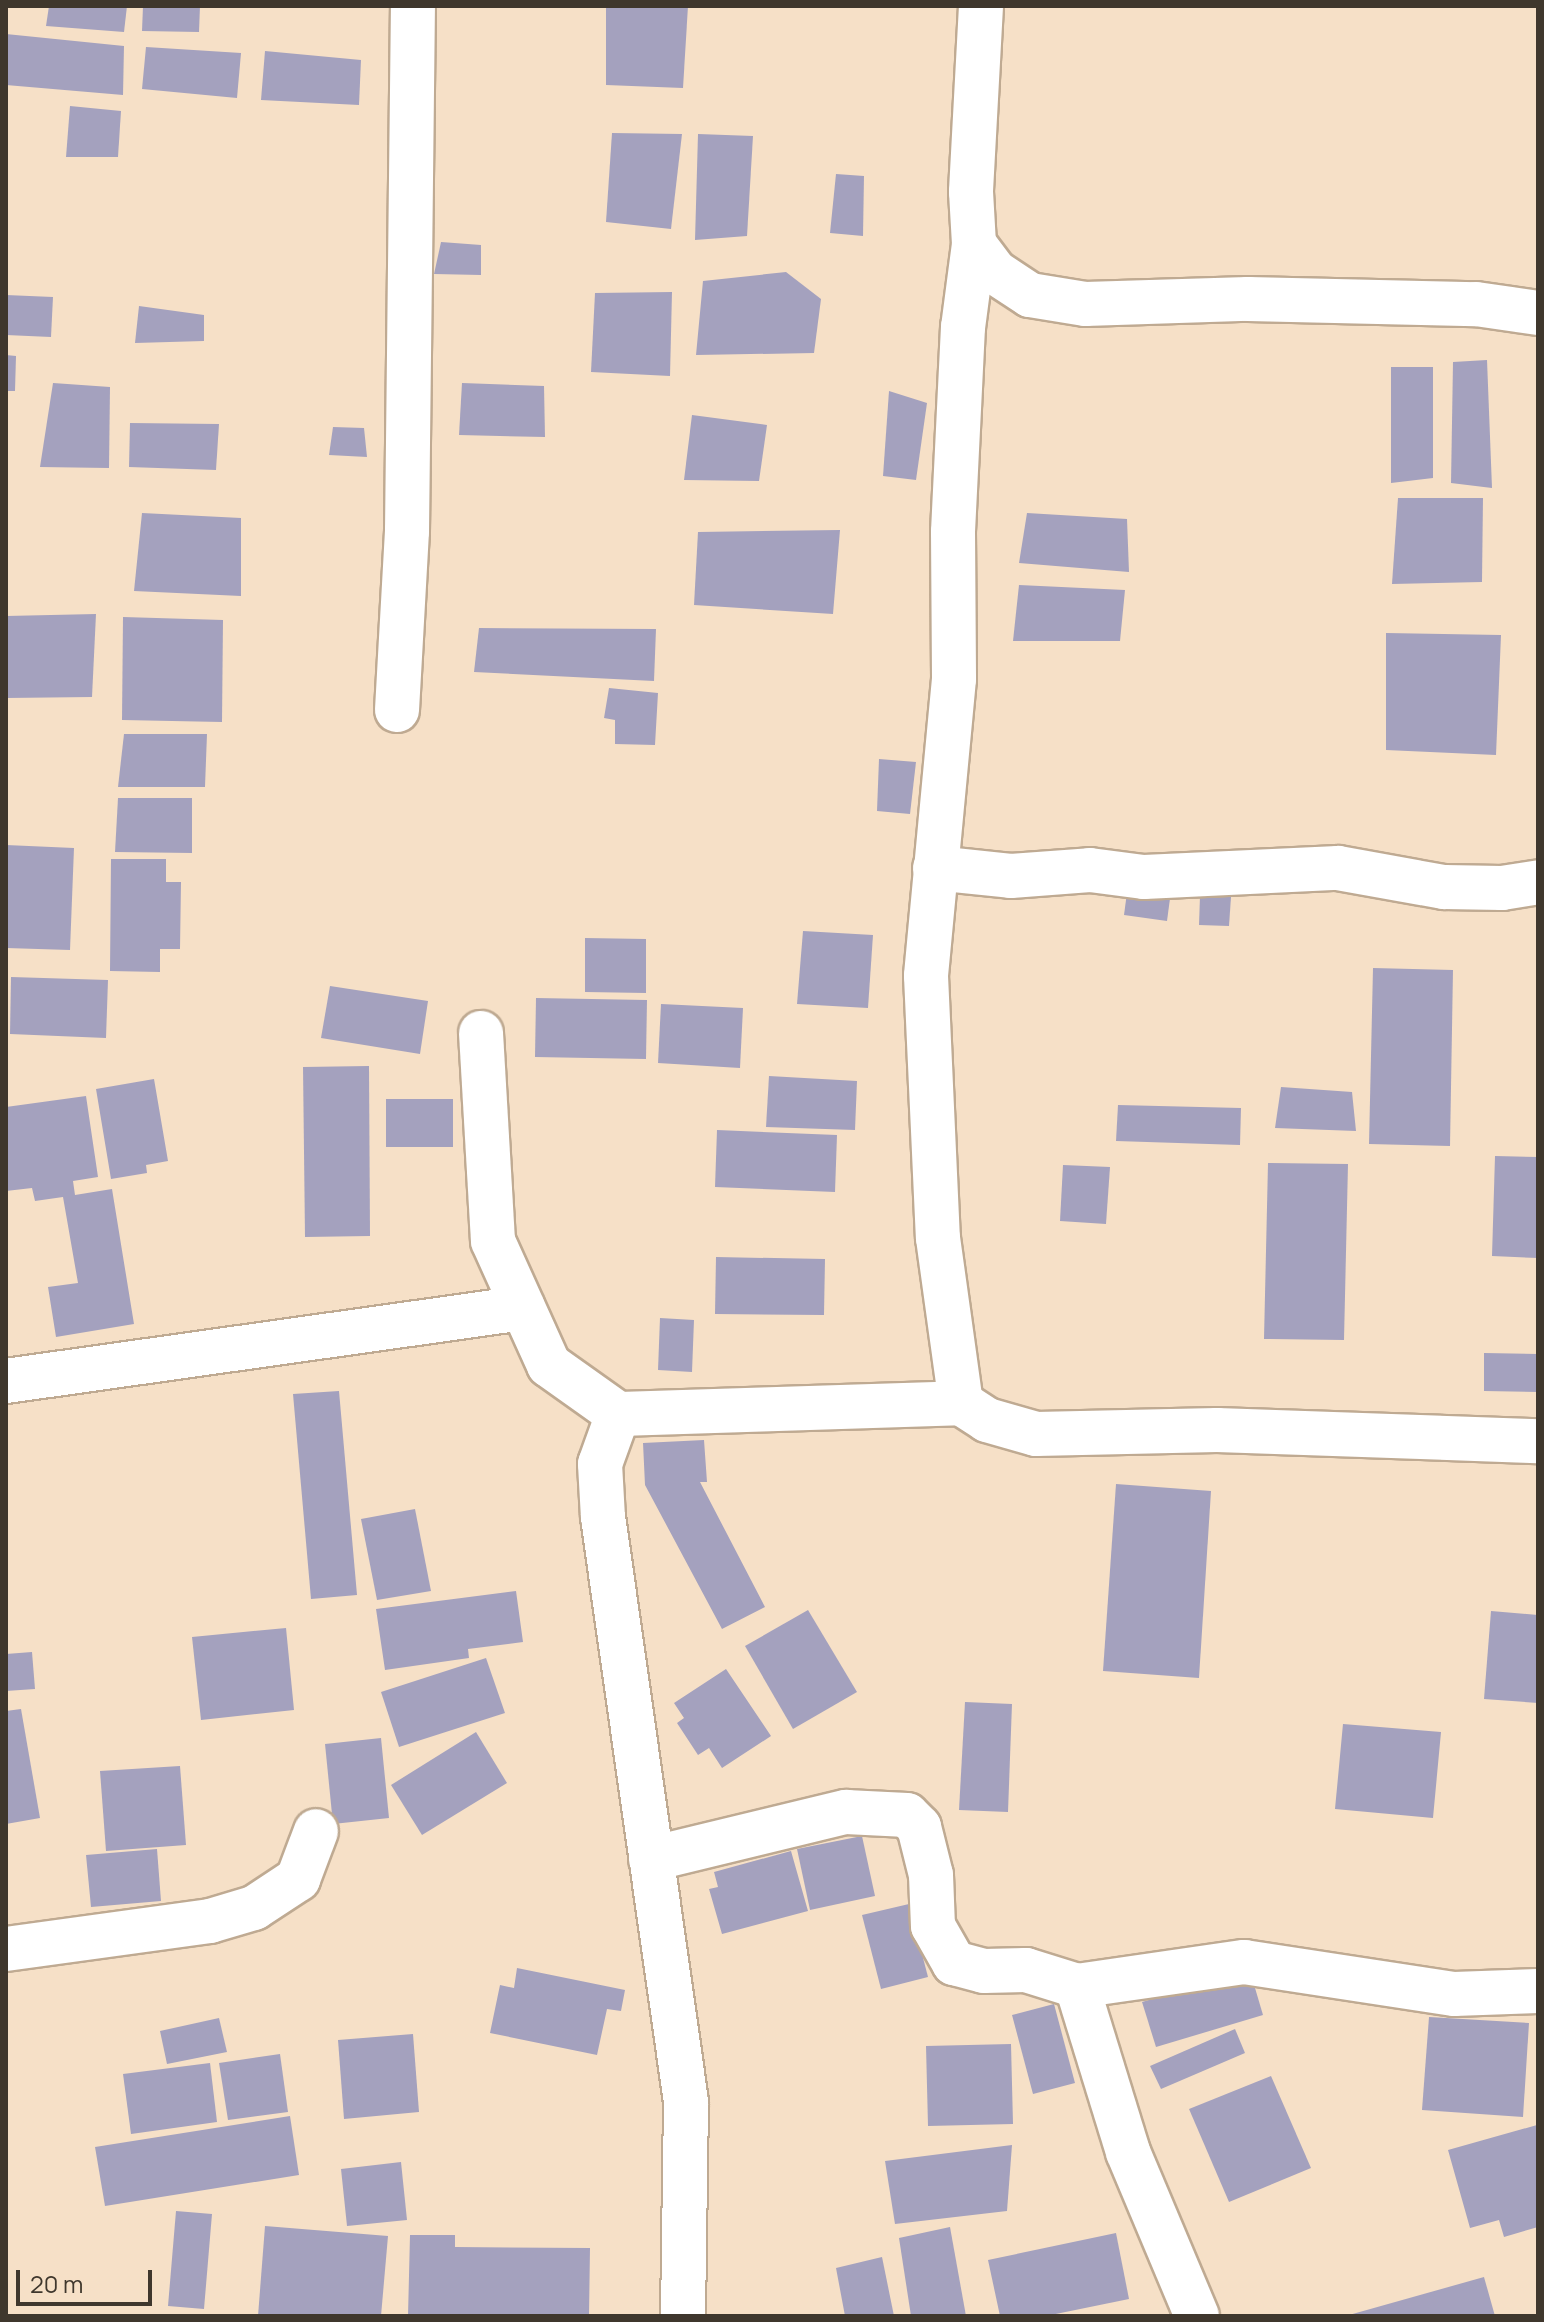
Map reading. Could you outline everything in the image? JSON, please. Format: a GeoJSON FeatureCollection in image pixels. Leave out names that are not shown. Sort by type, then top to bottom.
{"type":"FeatureCollection","features":[{"type":"Feature","properties":{"kind":"street"},"geometry":{"type":"LineString","coordinates":[[397,710],[407,531],[413,6]]}},
{"type":"Feature","properties":{"kind":"street"},"geometry":{"type":"LineString","coordinates":[[961,1403],[938,1238],[926,976],[954,679],[955,501],[963,327],[974,244],[971,192],[981,6]]}},
{"type":"Feature","properties":{"kind":"street"},"geometry":{"type":"LineString","coordinates":[[974,244],[995,272],[1030,295],[1085,304],[1248,299],[1476,304],[1538,313]]}},
{"type":"Feature","properties":{"kind":"street"},"geometry":{"type":"LineString","coordinates":[[935,868],[1011,876],[1090,870],[1144,877],[1338,868],[1444,887],[1502,888],[1538,882]]}},
{"type":"Feature","properties":{"kind":"street"},"geometry":{"type":"LineString","coordinates":[[481,1033],[487,1207],[493,1241],[549,1365],[618,1414],[961,1403],[987,1420],[1036,1434],[1217,1430],[1538,1441]]}},
{"type":"Feature","properties":{"kind":"street"},"geometry":{"type":"LineString","coordinates":[[6,1381],[523,1308]]}},
{"type":"Feature","properties":{"kind":"street"},"geometry":{"type":"LineString","coordinates":[[618,1414],[600,1464],[603,1517],[686,2102],[683,2316]]}},
{"type":"Feature","properties":{"kind":"street"},"geometry":{"type":"LineString","coordinates":[[651,1859],[846,1812],[907,1815],[919,1827],[931,1875],[933,1926],[954,1963],[984,1971],[1026,1970],[1077,1986],[1244,1962],[1454,1994],[1538,1991]]}},
{"type":"Feature","properties":{"kind":"street"},"geometry":{"type":"LineString","coordinates":[[6,1949],[210,1921],[254,1908],[298,1879],[316,1831]]}},
{"type":"Feature","properties":{"kind":"street"},"geometry":{"type":"LineString","coordinates":[[1077,1986],[1128,2152],[1197,2316]]}},
{"type":"Feature","properties":{"kind":"building"},"geometry":{"type":"Polygon","coordinates":[[[49,6],[127,6],[124,32],[46,26],[49,6]]]}},
{"type":"Feature","properties":{"kind":"building"},"geometry":{"type":"Polygon","coordinates":[[[143,6],[200,6],[199,32],[142,31],[143,6]]]}},
{"type":"Feature","properties":{"kind":"building"},"geometry":{"type":"Polygon","coordinates":[[[606,6],[688,6],[683,88],[606,85],[606,6]]]}},
{"type":"Feature","properties":{"kind":"building"},"geometry":{"type":"Polygon","coordinates":[[[6,34],[124,46],[123,95],[6,85],[6,34]]]}},
{"type":"Feature","properties":{"kind":"building"},"geometry":{"type":"Polygon","coordinates":[[[146,47],[241,53],[237,98],[142,89],[146,47]]]}},
{"type":"Feature","properties":{"kind":"building"},"geometry":{"type":"Polygon","coordinates":[[[265,51],[361,60],[359,105],[261,100],[265,51]]]}},
{"type":"Feature","properties":{"kind":"building"},"geometry":{"type":"Polygon","coordinates":[[[70,106],[121,111],[118,157],[66,157],[70,106]]]}},
{"type":"Feature","properties":{"kind":"building"},"geometry":{"type":"Polygon","coordinates":[[[612,133],[682,134],[671,229],[606,222],[612,133]]]}},
{"type":"Feature","properties":{"kind":"building"},"geometry":{"type":"Polygon","coordinates":[[[698,134],[753,136],[747,236],[695,240],[698,134]]]}},
{"type":"Feature","properties":{"kind":"building"},"geometry":{"type":"Polygon","coordinates":[[[836,174],[864,176],[863,236],[830,233],[836,174]]]}},
{"type":"Feature","properties":{"kind":"building"},"geometry":{"type":"Polygon","coordinates":[[[441,242],[481,245],[481,275],[434,274],[441,242]]]}},
{"type":"Feature","properties":{"kind":"building"},"geometry":{"type":"Polygon","coordinates":[[[786,272],[821,299],[814,353],[696,355],[703,281],[786,272]]]}},
{"type":"Feature","properties":{"kind":"building"},"geometry":{"type":"Polygon","coordinates":[[[672,292],[670,376],[591,372],[595,293],[672,292]]]}},
{"type":"Feature","properties":{"kind":"building"},"geometry":{"type":"Polygon","coordinates":[[[6,295],[53,297],[51,337],[6,335],[6,295]]]}},
{"type":"Feature","properties":{"kind":"building"},"geometry":{"type":"Polygon","coordinates":[[[139,306],[204,315],[204,341],[135,343],[139,306]]]}},
{"type":"Feature","properties":{"kind":"building"},"geometry":{"type":"Polygon","coordinates":[[[6,355],[16,356],[15,391],[6,391],[6,355]]]}},
{"type":"Feature","properties":{"kind":"building"},"geometry":{"type":"Polygon","coordinates":[[[1487,360],[1492,488],[1451,483],[1453,362],[1487,360]]]}},
{"type":"Feature","properties":{"kind":"building"},"geometry":{"type":"Polygon","coordinates":[[[1391,367],[1433,367],[1433,478],[1391,483],[1391,367]]]}},
{"type":"Feature","properties":{"kind":"building"},"geometry":{"type":"Polygon","coordinates":[[[53,383],[110,387],[109,468],[40,467],[53,383]]]}},
{"type":"Feature","properties":{"kind":"building"},"geometry":{"type":"Polygon","coordinates":[[[462,383],[544,386],[545,437],[459,435],[462,383]]]}},
{"type":"Feature","properties":{"kind":"building"},"geometry":{"type":"Polygon","coordinates":[[[889,391],[927,403],[916,480],[883,476],[889,391]]]}},
{"type":"Feature","properties":{"kind":"building"},"geometry":{"type":"Polygon","coordinates":[[[692,415],[767,425],[759,481],[684,480],[692,415]]]}},
{"type":"Feature","properties":{"kind":"building"},"geometry":{"type":"Polygon","coordinates":[[[130,423],[219,424],[216,470],[129,467],[130,423]]]}},
{"type":"Feature","properties":{"kind":"building"},"geometry":{"type":"Polygon","coordinates":[[[333,427],[364,428],[367,457],[329,455],[333,427]]]}},
{"type":"Feature","properties":{"kind":"building"},"geometry":{"type":"Polygon","coordinates":[[[1398,498],[1483,498],[1482,582],[1392,584],[1398,498]]]}},
{"type":"Feature","properties":{"kind":"building"},"geometry":{"type":"Polygon","coordinates":[[[142,513],[241,518],[241,596],[134,591],[142,513]]]}},
{"type":"Feature","properties":{"kind":"building"},"geometry":{"type":"Polygon","coordinates":[[[1027,513],[1127,519],[1129,572],[1019,563],[1027,513]]]}},
{"type":"Feature","properties":{"kind":"building"},"geometry":{"type":"Polygon","coordinates":[[[840,530],[833,614],[694,605],[698,532],[840,530]]]}},
{"type":"Feature","properties":{"kind":"building"},"geometry":{"type":"Polygon","coordinates":[[[1019,585],[1125,590],[1120,641],[1013,641],[1019,585]]]}},
{"type":"Feature","properties":{"kind":"building"},"geometry":{"type":"Polygon","coordinates":[[[96,614],[92,697],[6,698],[6,616],[96,614]]]}},
{"type":"Feature","properties":{"kind":"building"},"geometry":{"type":"Polygon","coordinates":[[[123,617],[223,620],[222,722],[122,720],[123,617]]]}},
{"type":"Feature","properties":{"kind":"building"},"geometry":{"type":"Polygon","coordinates":[[[479,628],[656,629],[654,681],[474,672],[479,628]]]}},
{"type":"Feature","properties":{"kind":"building"},"geometry":{"type":"Polygon","coordinates":[[[1386,633],[1501,635],[1496,755],[1386,750],[1386,633]]]}},
{"type":"Feature","properties":{"kind":"building"},"geometry":{"type":"Polygon","coordinates":[[[609,688],[658,693],[655,745],[615,744],[615,720],[604,718],[609,688]]]}},
{"type":"Feature","properties":{"kind":"building"},"geometry":{"type":"Polygon","coordinates":[[[124,734],[207,734],[205,787],[118,787],[124,734]]]}},
{"type":"Feature","properties":{"kind":"building"},"geometry":{"type":"Polygon","coordinates":[[[879,759],[916,762],[910,814],[877,811],[879,759]]]}},
{"type":"Feature","properties":{"kind":"building"},"geometry":{"type":"Polygon","coordinates":[[[118,798],[192,798],[192,853],[115,852],[118,798]]]}},
{"type":"Feature","properties":{"kind":"building"},"geometry":{"type":"Polygon","coordinates":[[[6,845],[74,848],[70,950],[6,948],[6,845]]]}},
{"type":"Feature","properties":{"kind":"building"},"geometry":{"type":"Polygon","coordinates":[[[111,859],[166,859],[166,882],[181,882],[180,949],[160,949],[160,972],[110,971],[111,859]]]}},
{"type":"Feature","properties":{"kind":"building"},"geometry":{"type":"Polygon","coordinates":[[[1128,885],[1171,891],[1167,921],[1124,915],[1128,885]]]}},
{"type":"Feature","properties":{"kind":"building"},"geometry":{"type":"Polygon","coordinates":[[[1200,896],[1231,897],[1229,926],[1199,925],[1200,896]]]}},
{"type":"Feature","properties":{"kind":"building"},"geometry":{"type":"Polygon","coordinates":[[[803,931],[873,935],[868,1008],[797,1004],[803,931]]]}},
{"type":"Feature","properties":{"kind":"building"},"geometry":{"type":"Polygon","coordinates":[[[585,938],[646,939],[646,993],[585,992],[585,938]]]}},
{"type":"Feature","properties":{"kind":"building"},"geometry":{"type":"Polygon","coordinates":[[[1373,968],[1453,970],[1450,1146],[1369,1144],[1373,968]]]}},
{"type":"Feature","properties":{"kind":"building"},"geometry":{"type":"Polygon","coordinates":[[[11,977],[108,980],[106,1038],[10,1034],[11,977]]]}},
{"type":"Feature","properties":{"kind":"building"},"geometry":{"type":"Polygon","coordinates":[[[330,986],[428,1001],[420,1054],[321,1038],[330,986]]]}},
{"type":"Feature","properties":{"kind":"building"},"geometry":{"type":"Polygon","coordinates":[[[536,998],[647,1000],[646,1059],[535,1057],[536,998]]]}},
{"type":"Feature","properties":{"kind":"building"},"geometry":{"type":"Polygon","coordinates":[[[661,1004],[743,1008],[740,1068],[658,1063],[661,1004]]]}},
{"type":"Feature","properties":{"kind":"building"},"geometry":{"type":"Polygon","coordinates":[[[369,1066],[370,1236],[305,1237],[303,1067],[369,1066]]]}},
{"type":"Feature","properties":{"kind":"building"},"geometry":{"type":"Polygon","coordinates":[[[769,1076],[857,1081],[855,1130],[766,1127],[769,1076]]]}},
{"type":"Feature","properties":{"kind":"building"},"geometry":{"type":"Polygon","coordinates":[[[154,1079],[168,1161],[146,1165],[147,1173],[111,1179],[96,1089],[154,1079]]]}},
{"type":"Feature","properties":{"kind":"building"},"geometry":{"type":"Polygon","coordinates":[[[1281,1087],[1352,1092],[1356,1131],[1275,1128],[1281,1087]]]}},
{"type":"Feature","properties":{"kind":"building"},"geometry":{"type":"Polygon","coordinates":[[[86,1096],[98,1177],[73,1181],[75,1195],[112,1189],[134,1324],[56,1337],[48,1287],[78,1283],[63,1197],[35,1201],[32,1188],[6,1191],[6,1107],[86,1096]]]}},
{"type":"Feature","properties":{"kind":"building"},"geometry":{"type":"Polygon","coordinates":[[[386,1099],[453,1099],[453,1147],[386,1147],[386,1099]]]}},
{"type":"Feature","properties":{"kind":"building"},"geometry":{"type":"Polygon","coordinates":[[[1118,1105],[1241,1108],[1240,1145],[1116,1141],[1118,1105]]]}},
{"type":"Feature","properties":{"kind":"building"},"geometry":{"type":"Polygon","coordinates":[[[717,1130],[837,1135],[835,1192],[715,1187],[717,1130]]]}},
{"type":"Feature","properties":{"kind":"building"},"geometry":{"type":"Polygon","coordinates":[[[1495,1156],[1538,1157],[1538,1258],[1492,1256],[1495,1156]]]}},
{"type":"Feature","properties":{"kind":"building"},"geometry":{"type":"Polygon","coordinates":[[[1268,1163],[1348,1164],[1344,1340],[1264,1339],[1268,1163]]]}},
{"type":"Feature","properties":{"kind":"building"},"geometry":{"type":"Polygon","coordinates":[[[1063,1165],[1110,1167],[1106,1224],[1060,1221],[1063,1165]]]}},
{"type":"Feature","properties":{"kind":"building"},"geometry":{"type":"Polygon","coordinates":[[[716,1257],[825,1259],[824,1315],[715,1314],[716,1257]]]}},
{"type":"Feature","properties":{"kind":"building"},"geometry":{"type":"Polygon","coordinates":[[[660,1318],[694,1320],[692,1372],[658,1370],[660,1318]]]}},
{"type":"Feature","properties":{"kind":"building"},"geometry":{"type":"Polygon","coordinates":[[[1484,1353],[1538,1354],[1538,1392],[1484,1391],[1484,1353]]]}},
{"type":"Feature","properties":{"kind":"building"},"geometry":{"type":"Polygon","coordinates":[[[339,1391],[357,1595],[311,1599],[293,1394],[339,1391]]]}},
{"type":"Feature","properties":{"kind":"building"},"geometry":{"type":"Polygon","coordinates":[[[704,1440],[707,1482],[700,1482],[765,1607],[722,1629],[645,1485],[643,1443],[704,1440]]]}},
{"type":"Feature","properties":{"kind":"building"},"geometry":{"type":"Polygon","coordinates":[[[1116,1484],[1211,1491],[1199,1678],[1103,1671],[1116,1484]]]}},
{"type":"Feature","properties":{"kind":"building"},"geometry":{"type":"Polygon","coordinates":[[[415,1509],[431,1591],[377,1600],[361,1519],[415,1509]]]}},
{"type":"Feature","properties":{"kind":"building"},"geometry":{"type":"Polygon","coordinates":[[[516,1591],[523,1642],[468,1649],[469,1658],[385,1670],[376,1609],[516,1591]]]}},
{"type":"Feature","properties":{"kind":"building"},"geometry":{"type":"Polygon","coordinates":[[[808,1610],[857,1692],[793,1729],[745,1646],[808,1610]]]}},
{"type":"Feature","properties":{"kind":"building"},"geometry":{"type":"Polygon","coordinates":[[[1491,1611],[1538,1615],[1538,1703],[1484,1699],[1491,1611]]]}},
{"type":"Feature","properties":{"kind":"building"},"geometry":{"type":"Polygon","coordinates":[[[286,1628],[294,1710],[201,1720],[192,1637],[286,1628]]]}},
{"type":"Feature","properties":{"kind":"building"},"geometry":{"type":"Polygon","coordinates":[[[32,1652],[35,1689],[6,1691],[6,1654],[32,1652]]]}},
{"type":"Feature","properties":{"kind":"building"},"geometry":{"type":"Polygon","coordinates":[[[486,1658],[505,1713],[399,1747],[381,1692],[486,1658]]]}},
{"type":"Feature","properties":{"kind":"building"},"geometry":{"type":"Polygon","coordinates":[[[726,1669],[771,1736],[722,1768],[709,1748],[698,1755],[677,1723],[684,1718],[674,1703],[726,1669]]]}},
{"type":"Feature","properties":{"kind":"building"},"geometry":{"type":"Polygon","coordinates":[[[965,1702],[1012,1704],[1008,1812],[959,1810],[965,1702]]]}},
{"type":"Feature","properties":{"kind":"building"},"geometry":{"type":"Polygon","coordinates":[[[21,1709],[40,1818],[6,1824],[6,1711],[21,1709]]]}},
{"type":"Feature","properties":{"kind":"building"},"geometry":{"type":"Polygon","coordinates":[[[1343,1724],[1441,1732],[1433,1818],[1335,1809],[1343,1724]]]}},
{"type":"Feature","properties":{"kind":"building"},"geometry":{"type":"Polygon","coordinates":[[[476,1732],[507,1783],[422,1835],[391,1785],[476,1732]]]}},
{"type":"Feature","properties":{"kind":"building"},"geometry":{"type":"Polygon","coordinates":[[[381,1738],[389,1818],[333,1824],[325,1744],[381,1738]]]}},
{"type":"Feature","properties":{"kind":"building"},"geometry":{"type":"Polygon","coordinates":[[[180,1766],[186,1845],[106,1851],[100,1771],[180,1766]]]}},
{"type":"Feature","properties":{"kind":"building"},"geometry":{"type":"Polygon","coordinates":[[[862,1836],[875,1896],[810,1910],[797,1849],[862,1836]]]}},
{"type":"Feature","properties":{"kind":"building"},"geometry":{"type":"Polygon","coordinates":[[[157,1849],[161,1901],[91,1907],[86,1855],[157,1849]]]}},
{"type":"Feature","properties":{"kind":"building"},"geometry":{"type":"Polygon","coordinates":[[[791,1851],[808,1911],[722,1934],[709,1889],[718,1887],[714,1872],[791,1851]]]}},
{"type":"Feature","properties":{"kind":"building"},"geometry":{"type":"Polygon","coordinates":[[[909,1904],[928,1977],[881,1989],[862,1915],[909,1904]]]}},
{"type":"Feature","properties":{"kind":"building"},"geometry":{"type":"Polygon","coordinates":[[[517,1968],[625,1990],[621,2011],[607,2009],[597,2055],[490,2033],[500,1985],[514,1988],[517,1968]]]}},
{"type":"Feature","properties":{"kind":"building"},"geometry":{"type":"Polygon","coordinates":[[[1250,1971],[1263,2015],[1156,2047],[1142,2002],[1250,1971]]]}},
{"type":"Feature","properties":{"kind":"building"},"geometry":{"type":"Polygon","coordinates":[[[1054,2004],[1075,2083],[1033,2094],[1012,2015],[1054,2004]]]}},
{"type":"Feature","properties":{"kind":"building"},"geometry":{"type":"Polygon","coordinates":[[[1429,2017],[1529,2023],[1523,2117],[1422,2110],[1429,2017]]]}},
{"type":"Feature","properties":{"kind":"building"},"geometry":{"type":"Polygon","coordinates":[[[219,2018],[227,2052],[167,2064],[160,2031],[219,2018]]]}},
{"type":"Feature","properties":{"kind":"building"},"geometry":{"type":"Polygon","coordinates":[[[1235,2029],[1245,2053],[1161,2089],[1150,2066],[1235,2029]]]}},
{"type":"Feature","properties":{"kind":"building"},"geometry":{"type":"Polygon","coordinates":[[[413,2034],[419,2112],[344,2119],[338,2040],[413,2034]]]}},
{"type":"Feature","properties":{"kind":"building"},"geometry":{"type":"Polygon","coordinates":[[[1011,2044],[1013,2124],[928,2126],[926,2046],[1011,2044]]]}},
{"type":"Feature","properties":{"kind":"building"},"geometry":{"type":"Polygon","coordinates":[[[280,2054],[288,2112],[228,2120],[219,2063],[280,2054]]]}},
{"type":"Feature","properties":{"kind":"building"},"geometry":{"type":"Polygon","coordinates":[[[210,2063],[217,2122],[131,2134],[123,2074],[210,2063]]]}},
{"type":"Feature","properties":{"kind":"building"},"geometry":{"type":"Polygon","coordinates":[[[1271,2076],[1311,2168],[1229,2202],[1189,2109],[1271,2076]]]}},
{"type":"Feature","properties":{"kind":"building"},"geometry":{"type":"Polygon","coordinates":[[[290,2116],[299,2175],[105,2206],[95,2147],[290,2116]]]}},
{"type":"Feature","properties":{"kind":"building"},"geometry":{"type":"Polygon","coordinates":[[[1537,2125],[1538,2227],[1504,2237],[1499,2220],[1470,2228],[1448,2150],[1537,2125]]]}},
{"type":"Feature","properties":{"kind":"building"},"geometry":{"type":"Polygon","coordinates":[[[1012,2145],[1007,2211],[895,2224],[885,2161],[1012,2145]]]}},
{"type":"Feature","properties":{"kind":"building"},"geometry":{"type":"Polygon","coordinates":[[[401,2162],[407,2220],[347,2226],[341,2169],[401,2162]]]}},
{"type":"Feature","properties":{"kind":"building"},"geometry":{"type":"Polygon","coordinates":[[[176,2211],[212,2214],[204,2309],[168,2306],[176,2211]]]}},
{"type":"Feature","properties":{"kind":"building"},"geometry":{"type":"Polygon","coordinates":[[[265,2226],[388,2236],[381,2316],[258,2316],[265,2226]]]}},
{"type":"Feature","properties":{"kind":"building"},"geometry":{"type":"Polygon","coordinates":[[[950,2227],[966,2316],[911,2316],[899,2238],[950,2227]]]}},
{"type":"Feature","properties":{"kind":"building"},"geometry":{"type":"Polygon","coordinates":[[[1116,2233],[1129,2299],[1046,2316],[1000,2316],[988,2260],[1116,2233]]]}},
{"type":"Feature","properties":{"kind":"building"},"geometry":{"type":"Polygon","coordinates":[[[410,2235],[455,2235],[455,2247],[590,2248],[589,2316],[408,2316],[410,2235]]]}},
{"type":"Feature","properties":{"kind":"building"},"geometry":{"type":"Polygon","coordinates":[[[882,2257],[894,2316],[845,2316],[836,2268],[882,2257]]]}},
{"type":"Feature","properties":{"kind":"building"},"geometry":{"type":"Polygon","coordinates":[[[1484,2277],[1495,2316],[1349,2316],[1349,2315],[1484,2277]]]}}]}
